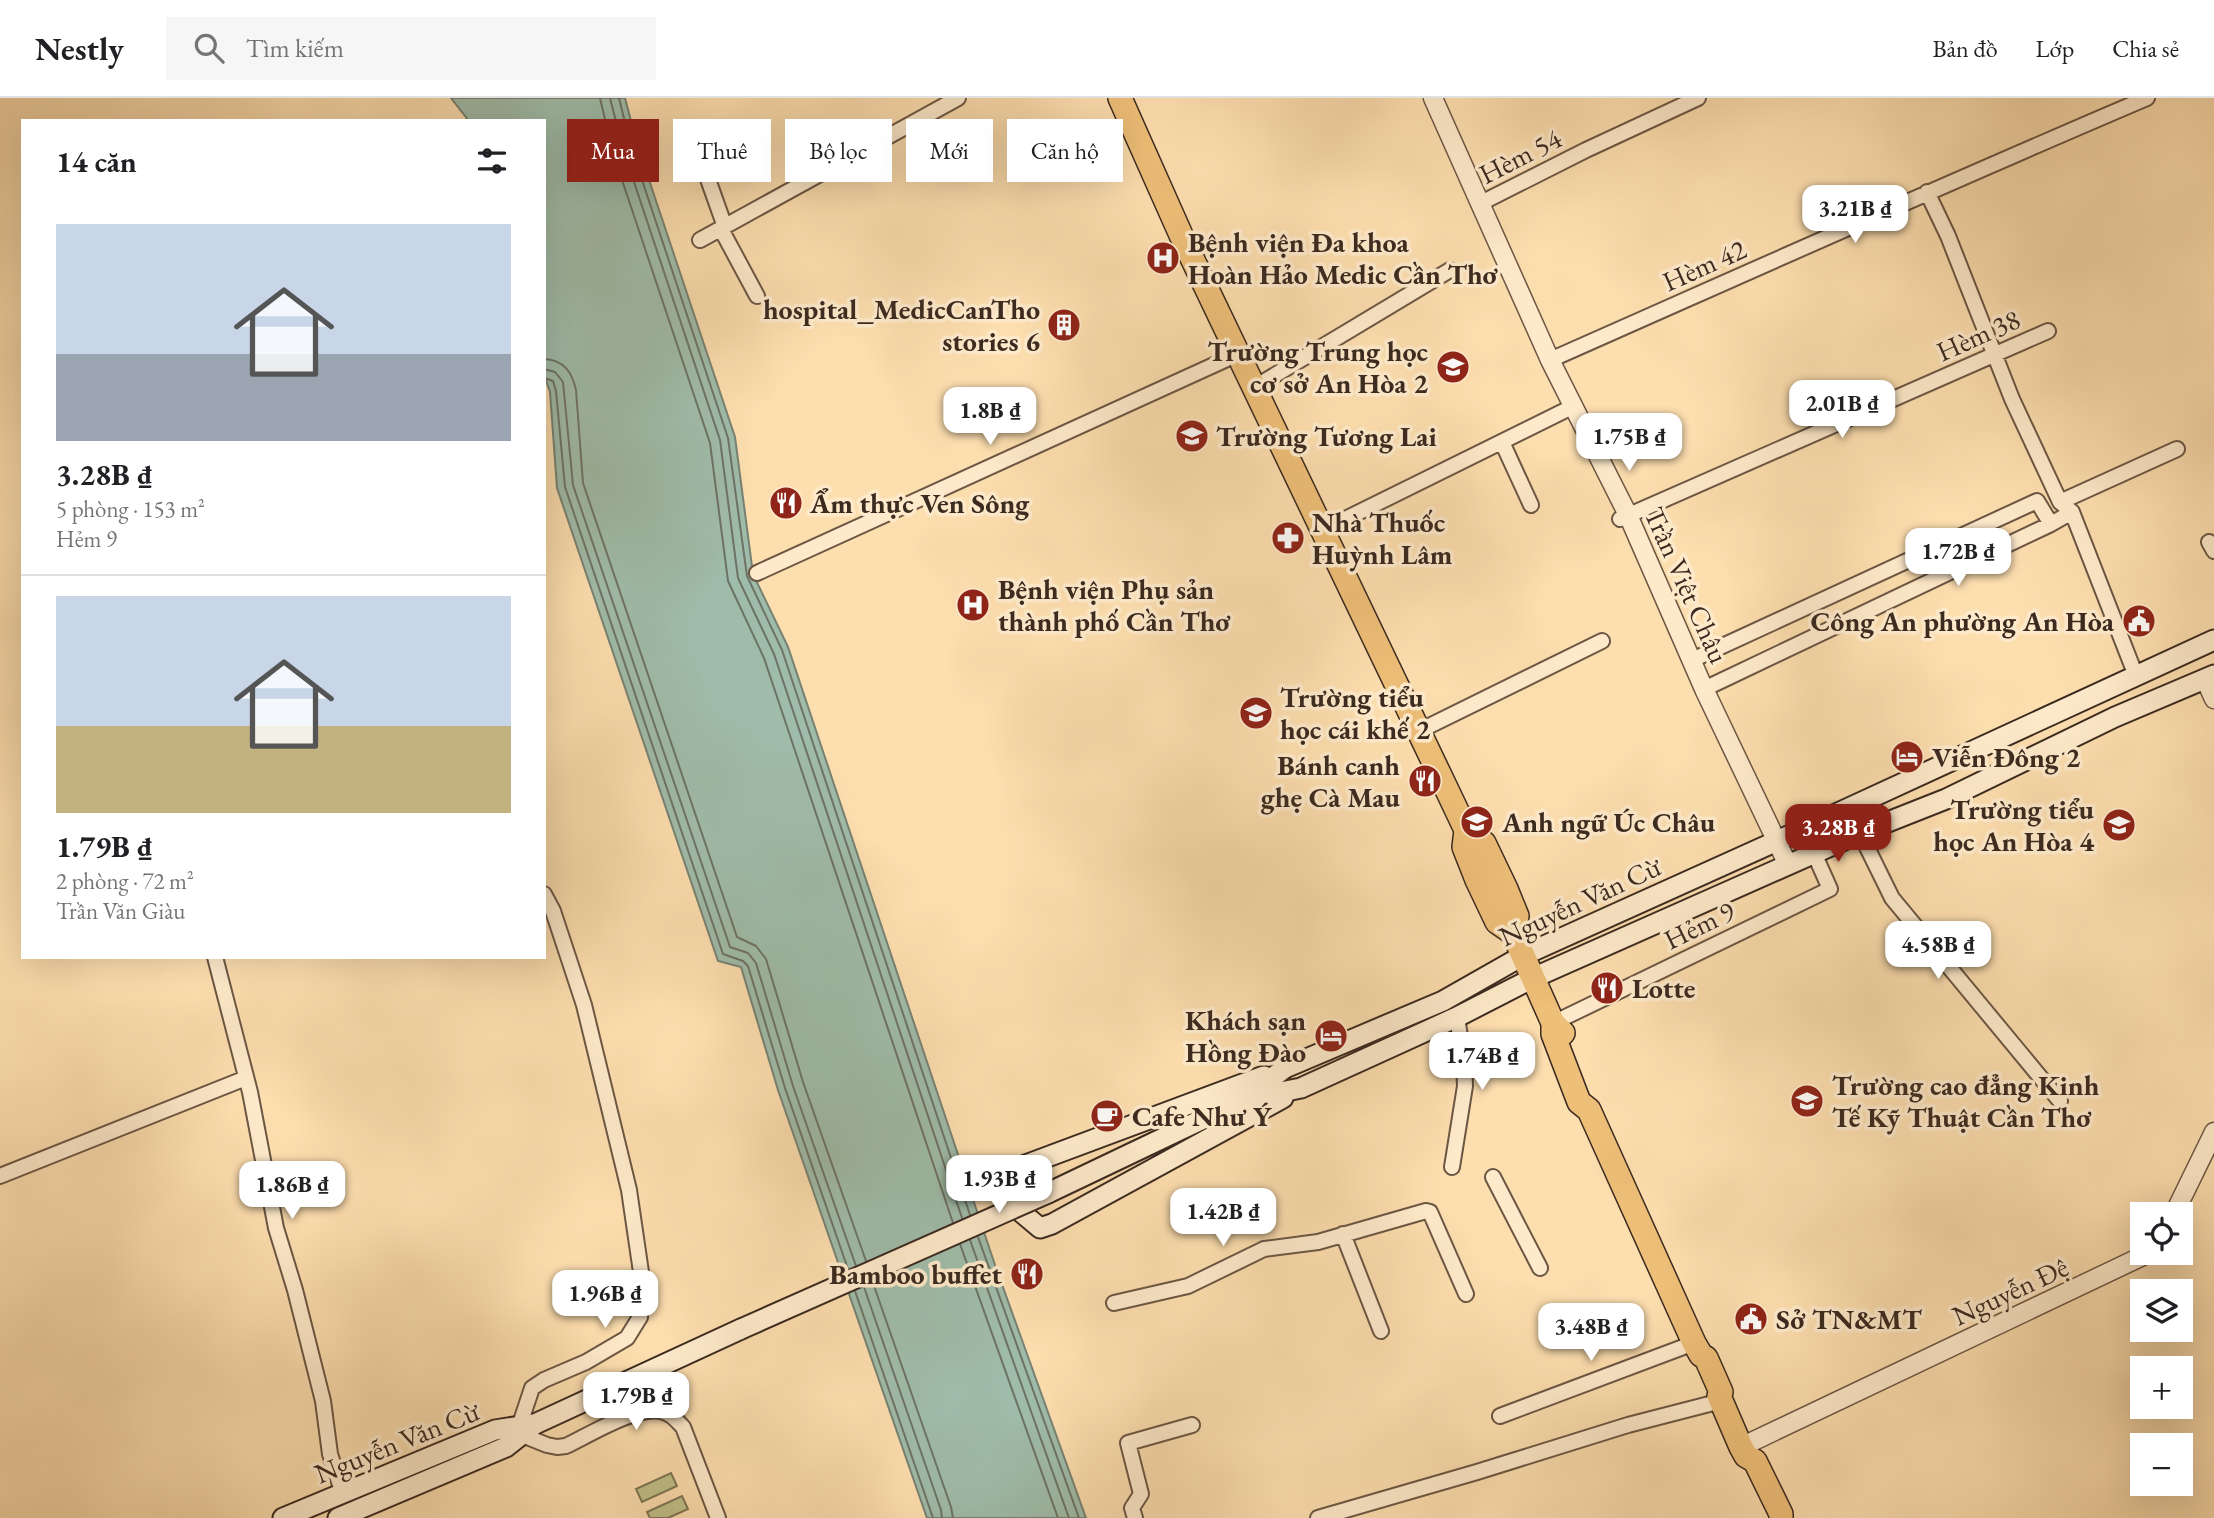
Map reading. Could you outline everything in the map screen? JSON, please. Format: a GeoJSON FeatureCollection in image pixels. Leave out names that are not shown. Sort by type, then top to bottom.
{"type":"FeatureCollection","features":[{"type":"Feature","properties":{"kind":"highway"},"geometry":{"type":"LineString","coordinates":[[1120,98],[1181,235],[1466,830],[1484,843],[1506,889],[1517,916],[1513,933],[1553,1023],[1562,1031],[1590,1098],[1588,1110],[1697,1349],[1706,1358],[1711,1369],[1721,1392],[1720,1398],[1744,1451],[1745,1466],[1770,1518]]}},
{"type":"Feature","properties":{"kind":"highway"},"geometry":{"type":"LineString","coordinates":[[1744,1451],[1755,1461],[1781,1518]]}},
{"type":"Feature","properties":{"kind":"main road","name":"Nguyễn Văn Cừ"},"geometry":{"type":"LineString","coordinates":[[338,1518],[506,1447],[525,1428],[1048,1193],[1243,1100],[1285,1068],[1443,1001],[1524,955],[2214,640]]}},
{"type":"Feature","properties":{"kind":"main road","name":"Nguyễn Văn Cừ"},"geometry":{"type":"LineString","coordinates":[[1243,1100],[1301,1088],[1457,1017],[1534,978],[1860,833],[1946,799],[2115,717],[2209,677]]}},
{"type":"Feature","properties":{"kind":"main road"},"geometry":{"type":"LineString","coordinates":[[1285,1068],[1023,1166],[1011,1174],[1010,1194],[1021,1212],[1040,1228],[1052,1224],[1301,1088]]}},
{"type":"Feature","properties":{"kind":"main road","name":"Nguyễn Văn Cừ"},"geometry":{"type":"LineString","coordinates":[[283,1518],[319,1512],[343,1494],[495,1430],[525,1428]]}},
{"type":"Feature","properties":{"kind":"street"},"geometry":{"type":"LineString","coordinates":[[700,240],[958,98]]}},
{"type":"Feature","properties":{"kind":"street","name":"Trần Việt Châu"},"geometry":{"type":"LineString","coordinates":[[1433,98],[1550,359],[1788,865]]}},
{"type":"Feature","properties":{"kind":"street","name":"Hèm 54"},"geometry":{"type":"LineString","coordinates":[[1479,204],[1698,98]]}},
{"type":"Feature","properties":{"kind":"street","name":"Hèm 42"},"geometry":{"type":"LineString","coordinates":[[1550,359],[2147,98]]}},
{"type":"Feature","properties":{"kind":"street"},"geometry":{"type":"LineString","coordinates":[[708,182],[723,228],[757,296]]}},
{"type":"Feature","properties":{"kind":"street"},"geometry":{"type":"LineString","coordinates":[[1927,192],[1948,236],[2012,399],[2060,502],[2072,512],[2136,676]]}},
{"type":"Feature","properties":{"kind":"street"},"geometry":{"type":"LineString","coordinates":[[1255,387],[1450,270]]}},
{"type":"Feature","properties":{"kind":"street","name":"Hèm 38"},"geometry":{"type":"LineString","coordinates":[[1624,517],[2048,331]]}},
{"type":"Feature","properties":{"kind":"street"},"geometry":{"type":"LineString","coordinates":[[757,573],[1238,354]]}},
{"type":"Feature","properties":{"kind":"street"},"geometry":{"type":"LineString","coordinates":[[1323,530],[1574,406]]}},
{"type":"Feature","properties":{"kind":"street"},"geometry":{"type":"LineString","coordinates":[[1502,442],[1531,506]]}},
{"type":"Feature","properties":{"kind":"street"},"geometry":{"type":"LineString","coordinates":[[2060,502],[2177,449]]}},
{"type":"Feature","properties":{"kind":"street"},"geometry":{"type":"LineString","coordinates":[[1692,660],[2037,501],[2051,524]]}},
{"type":"Feature","properties":{"kind":"street"},"geometry":{"type":"LineString","coordinates":[[1704,689],[2072,512]]}},
{"type":"Feature","properties":{"kind":"street"},"geometry":{"type":"LineString","coordinates":[[1419,730],[1602,641]]}},
{"type":"Feature","properties":{"kind":"street"},"geometry":{"type":"LineString","coordinates":[[2209,677],[2214,699]]}},
{"type":"Feature","properties":{"kind":"street"},"geometry":{"type":"LineString","coordinates":[[1860,833],[1892,898],[2060,1101]]}},
{"type":"Feature","properties":{"kind":"street","name":"Hẻm 9"},"geometry":{"type":"LineString","coordinates":[[1553,1023],[1830,889],[1814,853]]}},
{"type":"Feature","properties":{"kind":"street"},"geometry":{"type":"LineString","coordinates":[[546,898],[553,911],[584,1004],[629,1190],[641,1272],[640,1317],[627,1338],[586,1362],[532,1388],[525,1428],[557,1447],[566,1446],[637,1412],[662,1411],[673,1416],[683,1427],[718,1518]]}},
{"type":"Feature","properties":{"kind":"street"},"geometry":{"type":"LineString","coordinates":[[216,959],[246,1078],[276,1228],[323,1401],[330,1454],[343,1494]]}},
{"type":"Feature","properties":{"kind":"street"},"geometry":{"type":"LineString","coordinates":[[1452,1167],[1465,1086],[1457,1017]]}},
{"type":"Feature","properties":{"kind":"street"},"geometry":{"type":"LineString","coordinates":[[0,1176],[246,1078]]}},
{"type":"Feature","properties":{"kind":"street"},"geometry":{"type":"LineString","coordinates":[[2180,1202],[2214,1132]]}},
{"type":"Feature","properties":{"kind":"street"},"geometry":{"type":"LineString","coordinates":[[1493,1177],[1540,1268]]}},
{"type":"Feature","properties":{"kind":"street"},"geometry":{"type":"LineString","coordinates":[[1114,1303],[1188,1286],[1264,1249],[1307,1244],[1419,1211],[1430,1212],[1466,1294]]}},
{"type":"Feature","properties":{"kind":"street"},"geometry":{"type":"LineString","coordinates":[[1343,1234],[1381,1331]]}},
{"type":"Feature","properties":{"kind":"street","name":"Nguyễn Đệ"},"geometry":{"type":"LineString","coordinates":[[1744,1451],[2130,1262]]}},
{"type":"Feature","properties":{"kind":"street"},"geometry":{"type":"LineString","coordinates":[[1500,1416],[1697,1349]]}},
{"type":"Feature","properties":{"kind":"street"},"geometry":{"type":"LineString","coordinates":[[1318,1518],[1720,1398]]}},
{"type":"Feature","properties":{"kind":"street"},"geometry":{"type":"LineString","coordinates":[[1135,1518],[1132,1508],[1141,1494],[1128,1443],[1192,1424]]}},
{"type":"Feature","properties":{"kind":"green space"},"geometry":{"type":"Polygon","coordinates":[[[671,1473],[677,1486],[642,1502],[636,1489],[671,1473]]]}},
{"type":"Feature","properties":{"kind":"green space"},"geometry":{"type":"Polygon","coordinates":[[[682,1496],[688,1509],[668,1518],[650,1518],[647,1512],[682,1496]]]}},
{"type":"Feature","properties":{"kind":"water"},"geometry":{"type":"Polygon","coordinates":[[[451,98],[625,98],[630,119],[567,119],[567,182],[650,182],[735,437],[753,574],[788,647],[995,1265],[1086,1518],[927,1518],[778,1090],[741,967],[718,961],[557,488],[550,392],[546,381],[546,119],[467,119],[451,98]]]}},
{"type":"Feature","properties":{"kind":"place","name":"Bệnh viện Đa khoa Hoàn Hảo Medic Cần Thơ"},"geometry":{"type":"Point","coordinates":[1163,258]}},
{"type":"Feature","properties":{"kind":"place","name":"hospital_MedicCanTho stories 6"},"geometry":{"type":"Point","coordinates":[1064,325]}},
{"type":"Feature","properties":{"kind":"place","name":"Trường Trung học cơ sở An Hòa 2"},"geometry":{"type":"Point","coordinates":[1453,367]}},
{"type":"Feature","properties":{"kind":"place","name":"Trường Tương Lai"},"geometry":{"type":"Point","coordinates":[1192,436]}},
{"type":"Feature","properties":{"kind":"place","name":"Ẩm thực Ven Sông"},"geometry":{"type":"Point","coordinates":[786,503]}},
{"type":"Feature","properties":{"kind":"place","name":"Nhà Thuốc Huỳnh Lâm"},"geometry":{"type":"Point","coordinates":[1288,538]}},
{"type":"Feature","properties":{"kind":"place","name":"Bệnh viện Phụ sản thành phố Cần Thơ"},"geometry":{"type":"Point","coordinates":[973,605]}},
{"type":"Feature","properties":{"kind":"place","name":"Công An phường An Hòa"},"geometry":{"type":"Point","coordinates":[2139,621]}},
{"type":"Feature","properties":{"kind":"place","name":"Trường tiểu học cái khế 2"},"geometry":{"type":"Point","coordinates":[1256,713]}},
{"type":"Feature","properties":{"kind":"place","name":"Viễn Đông 2"},"geometry":{"type":"Point","coordinates":[1907,757]}},
{"type":"Feature","properties":{"kind":"place","name":"Bánh canh ghẹ Cà Mau"},"geometry":{"type":"Point","coordinates":[1425,781]}},
{"type":"Feature","properties":{"kind":"place","name":"Anh ngữ Úc Châu"},"geometry":{"type":"Point","coordinates":[1477,822]}},
{"type":"Feature","properties":{"kind":"place","name":"Trường tiểu học An Hòa 4"},"geometry":{"type":"Point","coordinates":[2119,825]}},
{"type":"Feature","properties":{"kind":"place","name":"Lotte"},"geometry":{"type":"Point","coordinates":[1607,988]}},
{"type":"Feature","properties":{"kind":"place","name":"Khách sạn Hồng Đào"},"geometry":{"type":"Point","coordinates":[1331,1036]}},
{"type":"Feature","properties":{"kind":"place","name":"Trường cao đẳng Kinh Tế Kỹ Thuật Cần Thơ"},"geometry":{"type":"Point","coordinates":[1807,1101]}},
{"type":"Feature","properties":{"kind":"place","name":"Cafe Như Ý"},"geometry":{"type":"Point","coordinates":[1107,1116]}},
{"type":"Feature","properties":{"kind":"place","name":"Bamboo buffet"},"geometry":{"type":"Point","coordinates":[1027,1274]}},
{"type":"Feature","properties":{"kind":"place","name":"Sở TN&MT"},"geometry":{"type":"Point","coordinates":[1751,1319]}}]}
